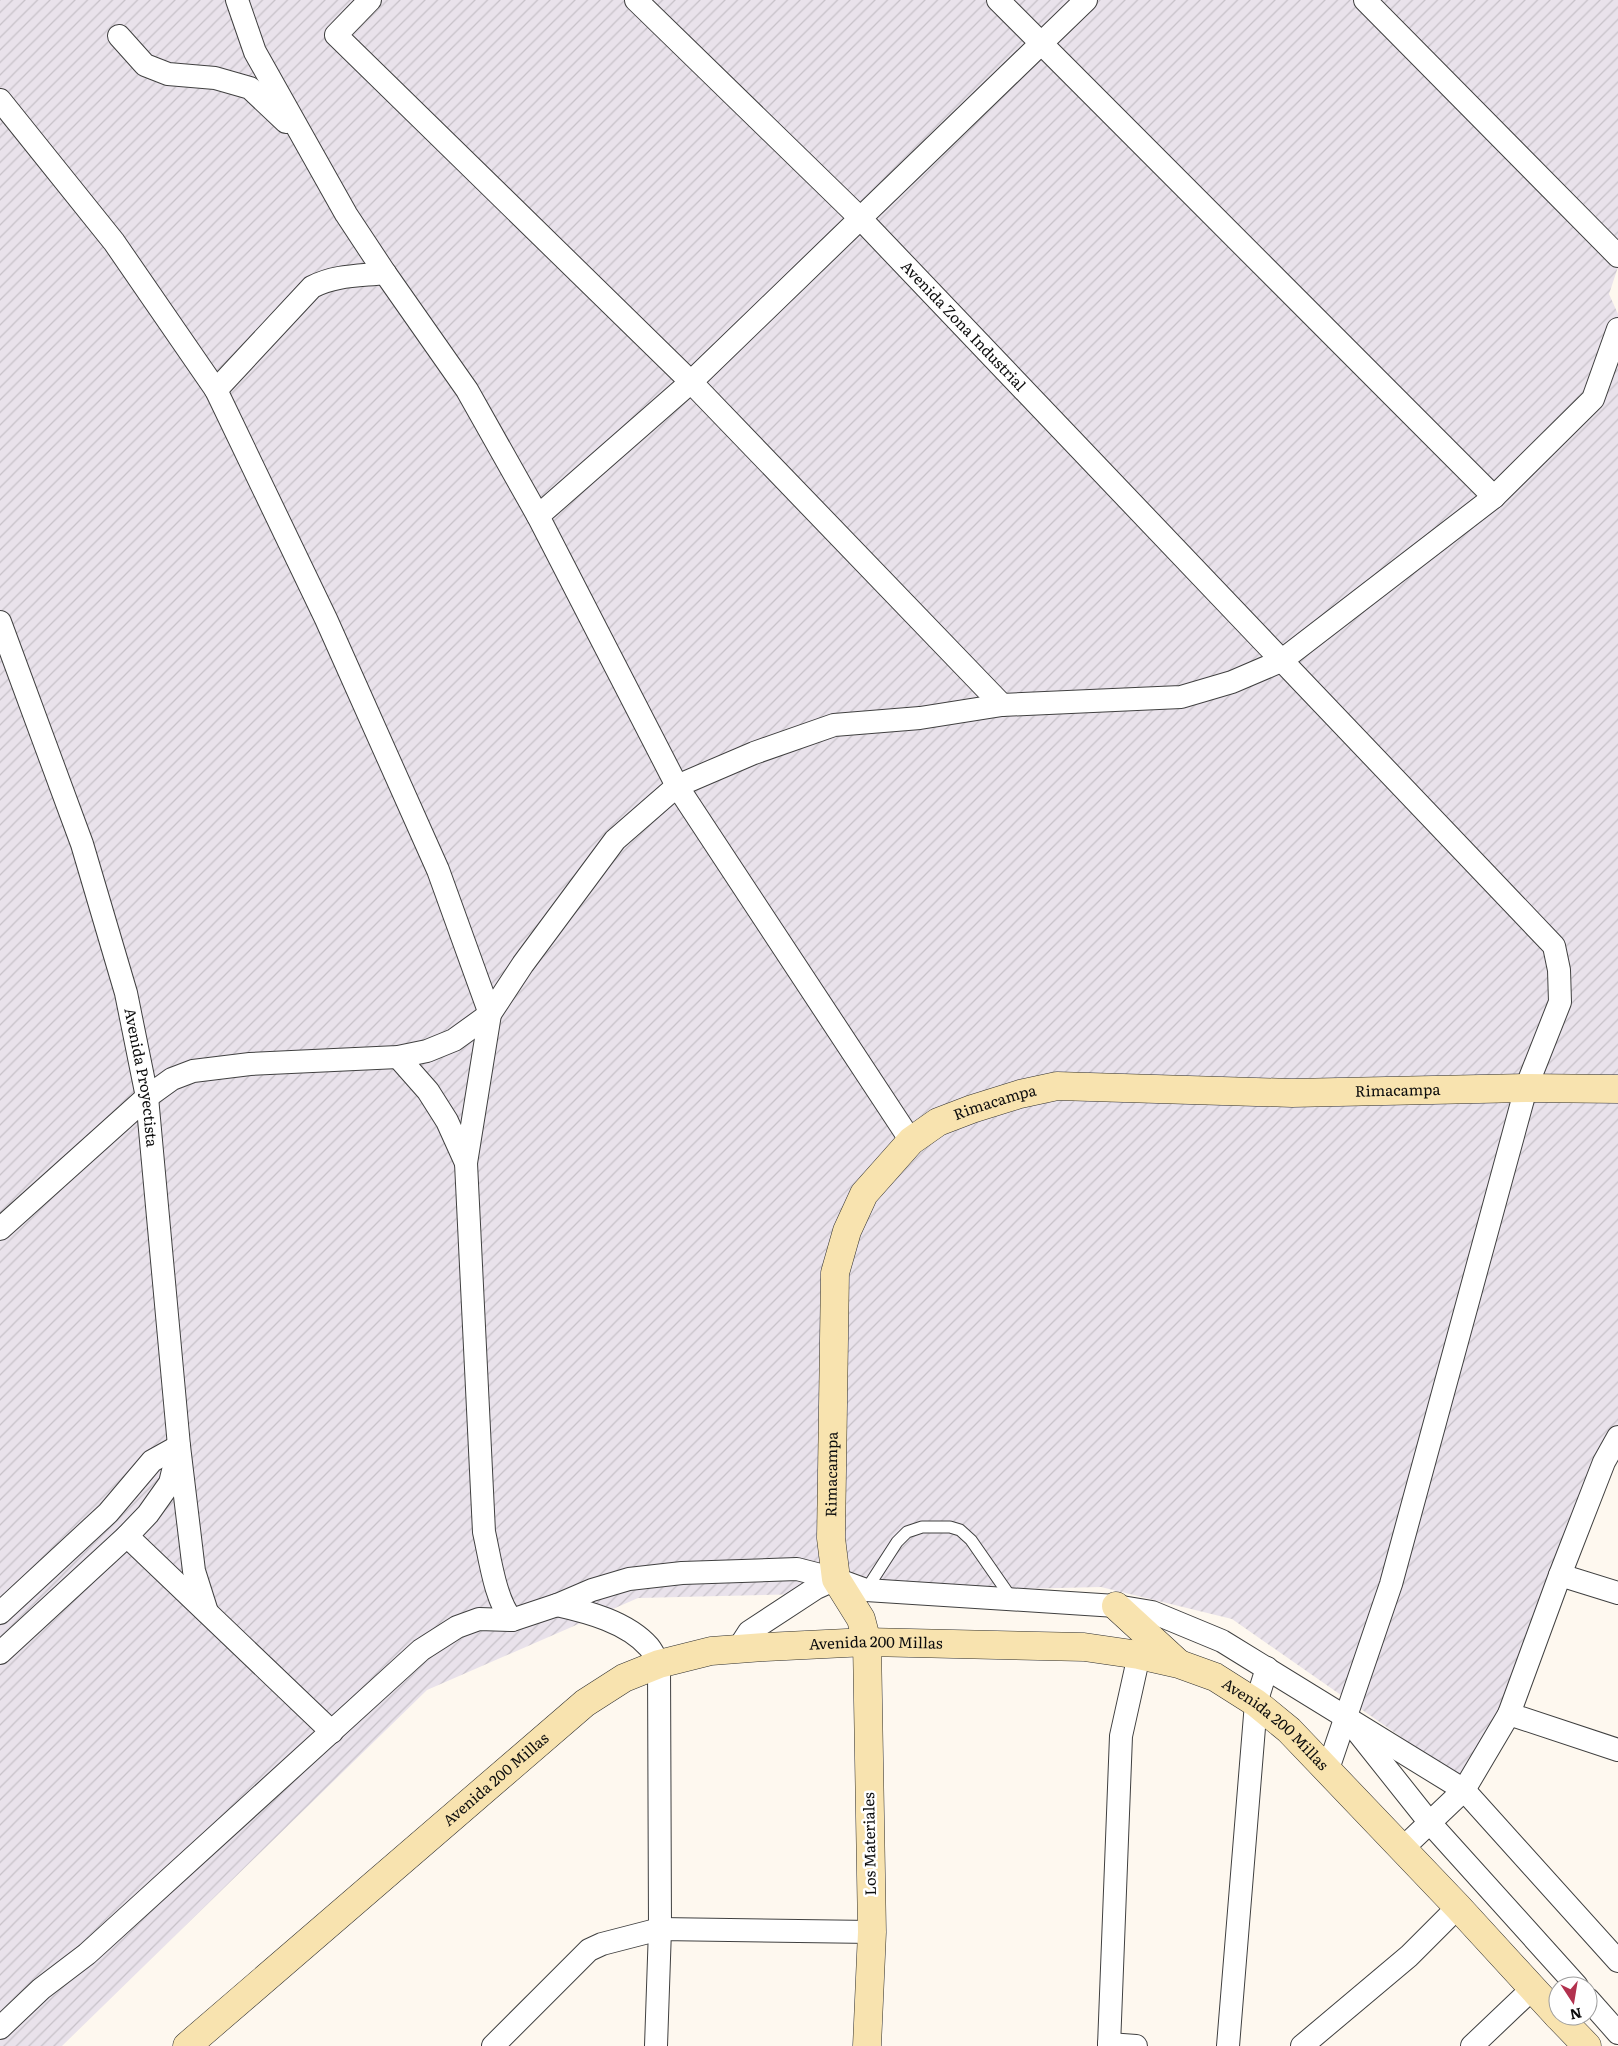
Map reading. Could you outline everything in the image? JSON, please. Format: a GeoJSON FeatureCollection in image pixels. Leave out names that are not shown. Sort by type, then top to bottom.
{"type":"FeatureCollection","features":[{"type":"Feature","properties":{"kind":"main road","name":"Rimacampa"},"geometry":{"type":"LineString","coordinates":[[867,1642],[861,1619],[836,1579],[832,1538],[835,1273],[847,1231],[864,1194],[912,1141],[938,1122],[972,1109],[1020,1094],[1057,1086],[1292,1093],[1526,1088],[1618,1089]]}},
{"type":"Feature","properties":{"kind":"main road"},"geometry":{"type":"LineString","coordinates":[[1116,1606],[1179,1664]]}},
{"type":"Feature","properties":{"kind":"main road","name":"Avenida 200 Millas"},"geometry":{"type":"LineString","coordinates":[[187,2046],[585,1703],[624,1678],[659,1664],[711,1651],[867,1642],[1084,1648],[1139,1655],[1179,1664],[1215,1677],[1256,1703],[1289,1730],[1403,1848],[1548,2006]]}},
{"type":"Feature","properties":{"kind":"main road","name":"Los Materiales"},"geometry":{"type":"LineString","coordinates":[[867,1642],[872,1932],[867,2046]]}},
{"type":"Feature","properties":{"kind":"main road","name":"Avenida 200 Millas"},"geometry":{"type":"LineString","coordinates":[[1568,2026],[1587,2046]]}},
{"type":"Feature","properties":{"kind":"street"},"geometry":{"type":"LineString","coordinates":[[237,0],[255,52],[346,214],[467,390],[538,516],[677,786],[912,1141]]}},
{"type":"Feature","properties":{"kind":"street"},"geometry":{"type":"LineString","coordinates":[[370,0],[336,35],[691,382],[1002,705]]}},
{"type":"Feature","properties":{"kind":"street","name":"Avenida Zona Industrial"},"geometry":{"type":"LineString","coordinates":[[636,0],[860,218],[1554,946],[1559,970],[1560,1002],[1526,1088],[1391,1584],[1328,1769]]}},
{"type":"Feature","properties":{"kind":"street"},"geometry":{"type":"LineString","coordinates":[[998,0],[1494,497]]}},
{"type":"Feature","properties":{"kind":"street"},"geometry":{"type":"LineString","coordinates":[[538,516],[691,382],[1086,0]]}},
{"type":"Feature","properties":{"kind":"street"},"geometry":{"type":"LineString","coordinates":[[1365,0],[1618,256]]}},
{"type":"Feature","properties":{"kind":"street"},"geometry":{"type":"LineString","coordinates":[[119,36],[145,65],[168,74],[216,78],[250,88],[274,109],[308,145]]}},
{"type":"Feature","properties":{"kind":"street"},"geometry":{"type":"LineString","coordinates":[[0,100],[114,242],[216,390],[326,619],[438,870],[490,1014],[466,1163],[484,1532],[505,1612],[512,1620]]}},
{"type":"Feature","properties":{"kind":"street"},"geometry":{"type":"LineString","coordinates":[[216,390],[312,286],[326,279],[341,276],[385,273]]}},
{"type":"Feature","properties":{"kind":"street"},"geometry":{"type":"LineString","coordinates":[[0,1229],[147,1097],[172,1079],[192,1071],[250,1064],[398,1057],[427,1051],[454,1040],[490,1014],[524,964],[615,840],[677,786],[754,753],[834,725],[920,718],[1002,705],[1181,697],[1232,682],[1282,661],[1494,497],[1593,399],[1618,329]]}},
{"type":"Feature","properties":{"kind":"street","name":"Avenida Proyectista"},"geometry":{"type":"LineString","coordinates":[[0,622],[10,645],[84,854],[126,993],[147,1097],[179,1446],[170,1483],[148,1514],[128,1536],[0,1653]]}},
{"type":"Feature","properties":{"kind":"street"},"geometry":{"type":"LineString","coordinates":[[398,1057],[428,1091],[447,1121],[466,1163]]}},
{"type":"Feature","properties":{"kind":"street"},"geometry":{"type":"LineString","coordinates":[[1403,1848],[1464,1790],[1509,1714],[1604,1462],[1618,1437]]}},
{"type":"Feature","properties":{"kind":"street"},"geometry":{"type":"LineString","coordinates":[[0,1613],[108,1513],[152,1460],[179,1446],[194,1571],[207,1612]]}},
{"type":"Feature","properties":{"kind":"street"},"geometry":{"type":"LineString","coordinates":[[128,1536],[332,1732]]}},
{"type":"Feature","properties":{"kind":"street"},"geometry":{"type":"LineString","coordinates":[[0,2028],[41,1989],[87,1954],[421,1650],[457,1627],[479,1619],[512,1620],[557,1605],[592,1590],[629,1579],[682,1573],[797,1569],[836,1579],[866,1590],[1116,1606],[1152,1612],[1222,1642],[1464,1790],[1618,1961]]}},
{"type":"Feature","properties":{"kind":"street"},"geometry":{"type":"LineString","coordinates":[[1560,1575],[1618,1593]]}},
{"type":"Feature","properties":{"kind":"street"},"geometry":{"type":"LineString","coordinates":[[738,1649],[749,1632],[816,1588],[836,1579]]}},
{"type":"Feature","properties":{"kind":"street"},"geometry":{"type":"LineString","coordinates":[[557,1605],[610,1621],[649,1647],[659,1664],[660,1929],[656,2046]]}},
{"type":"Feature","properties":{"kind":"street"},"geometry":{"type":"LineString","coordinates":[[1136,2046],[1109,2045],[1121,1736],[1139,1655]]}},
{"type":"Feature","properties":{"kind":"street"},"geometry":{"type":"LineString","coordinates":[[1228,2046],[1256,1703],[1267,1668]]}},
{"type":"Feature","properties":{"kind":"street"},"geometry":{"type":"LineString","coordinates":[[1509,1714],[1618,1750]]}},
{"type":"Feature","properties":{"kind":"street"},"geometry":{"type":"LineString","coordinates":[[1346,1717],[1430,1823],[1568,1976]]}},
{"type":"Feature","properties":{"kind":"street"},"geometry":{"type":"LineString","coordinates":[[1302,2046],[1409,1956],[1458,1907]]}},
{"type":"Feature","properties":{"kind":"street"},"geometry":{"type":"LineString","coordinates":[[493,2046],[589,1950],[602,1944],[660,1929],[872,1932]]}},
{"type":"Feature","properties":{"kind":"street"},"geometry":{"type":"LineString","coordinates":[[1472,2046],[1532,1989]]}},
{"type":"Feature","properties":{"kind":"street"},"geometry":{"type":"LineString","coordinates":[[1598,2009],[1618,2032]]}},
{"type":"Feature","properties":{"kind":"lane"},"geometry":{"type":"LineString","coordinates":[[866,1590],[897,1542],[906,1532],[922,1527],[950,1527],[960,1530],[971,1540],[1012,1599]]}},
{"type":"Feature","properties":{"kind":"shaded area"},"geometry":{"type":"Polygon","coordinates":[[[0,0],[1618,0],[1618,267],[1609,294],[1618,314],[1618,1424],[1503,1710],[1477,1790],[1232,1619],[1101,1587],[638,1598],[427,1690],[62,2046],[0,2046],[0,0]]]}}]}
